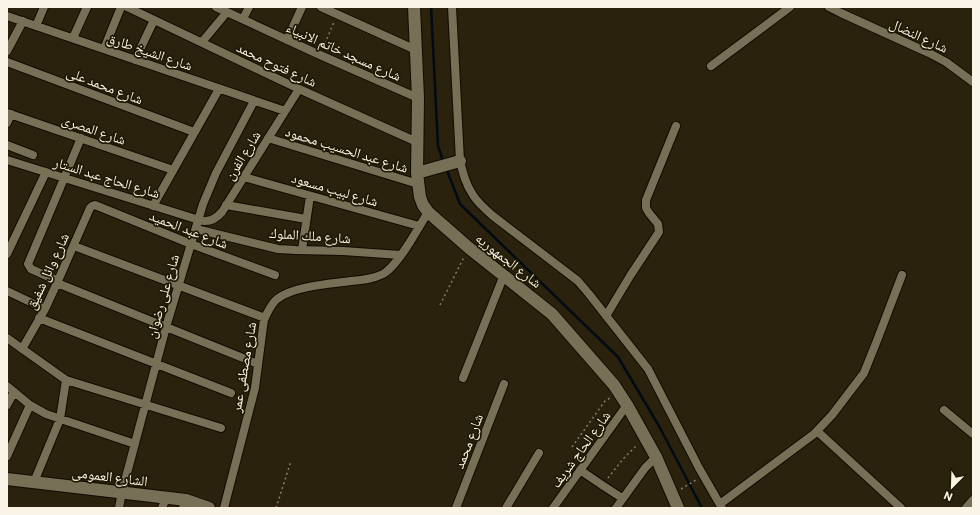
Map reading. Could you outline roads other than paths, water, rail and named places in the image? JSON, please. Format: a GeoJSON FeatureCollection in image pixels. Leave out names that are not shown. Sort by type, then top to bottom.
{"type":"FeatureCollection","features":[{"type":"Feature","properties":{"kind":"street"},"geometry":{"type":"LineString","coordinates":[[36,26],[44,7]]}},
{"type":"Feature","properties":{"kind":"street"},"geometry":{"type":"LineString","coordinates":[[73,38],[87,7]]}},
{"type":"Feature","properties":{"kind":"street"},"geometry":{"type":"LineString","coordinates":[[104,49],[121,7]]}},
{"type":"Feature","properties":{"kind":"street","name":"شارع فتوح محمد"},"geometry":{"type":"LineString","coordinates":[[127,7],[299,89],[417,142]]}},
{"type":"Feature","properties":{"kind":"street","name":"شارع مسجد خاتم الانبياء"},"geometry":{"type":"LineString","coordinates":[[216,7],[418,98]]}},
{"type":"Feature","properties":{"kind":"street"},"geometry":{"type":"LineString","coordinates":[[243,19],[249,7]]}},
{"type":"Feature","properties":{"kind":"street"},"geometry":{"type":"LineString","coordinates":[[287,40],[302,7]]}},
{"type":"Feature","properties":{"kind":"street"},"geometry":{"type":"LineString","coordinates":[[321,7],[416,50]]}},
{"type":"Feature","properties":{"kind":"street","name":"شارع الجمهوريه"},"geometry":{"type":"LineString","coordinates":[[414,7],[418,98],[417,142],[421,176],[420,197],[423,205],[428,212],[469,248],[552,314],[620,392],[646,436],[678,508]]}},
{"type":"Feature","properties":{"kind":"street","name":"شارع الجمهوريه"},"geometry":{"type":"LineString","coordinates":[[452,7],[455,162],[463,174],[473,195],[485,209],[578,281],[648,369],[699,468],[721,506]]}},
{"type":"Feature","properties":{"kind":"street"},"geometry":{"type":"LineString","coordinates":[[711,66],[790,7]]}},
{"type":"Feature","properties":{"kind":"street","name":"شارع النضال"},"geometry":{"type":"LineString","coordinates":[[829,7],[841,10],[929,53],[946,62],[973,82]]}},
{"type":"Feature","properties":{"kind":"street"},"geometry":{"type":"LineString","coordinates":[[202,42],[227,12]]}},
{"type":"Feature","properties":{"kind":"street","name":"شارع الشيخ طارق"},"geometry":{"type":"LineString","coordinates":[[7,16],[285,111]]}},
{"type":"Feature","properties":{"kind":"street"},"geometry":{"type":"LineString","coordinates":[[135,60],[154,20]]}},
{"type":"Feature","properties":{"kind":"street"},"geometry":{"type":"LineString","coordinates":[[7,51],[23,21]]}},
{"type":"Feature","properties":{"kind":"street","name":"شارع محمد على"},"geometry":{"type":"LineString","coordinates":[[7,62],[194,132]]}},
{"type":"Feature","properties":{"kind":"street","name":"شارع عبد الحميد"},"geometry":{"type":"LineString","coordinates":[[153,206],[219,89]]}},
{"type":"Feature","properties":{"kind":"street","name":"شارع الفرن"},"geometry":{"type":"LineString","coordinates":[[198,220],[209,221],[218,216],[299,89]]}},
{"type":"Feature","properties":{"kind":"street","name":"شارع على رضوان"},"geometry":{"type":"LineString","coordinates":[[118,508],[166,327],[203,204],[216,173],[254,101]]}},
{"type":"Feature","properties":{"kind":"street"},"geometry":{"type":"LineString","coordinates":[[7,123],[9,113]]}},
{"type":"Feature","properties":{"kind":"street","name":"شارع المصرى"},"geometry":{"type":"LineString","coordinates":[[9,113],[173,170]]}},
{"type":"Feature","properties":{"kind":"street"},"geometry":{"type":"LineString","coordinates":[[606,316],[658,232],[658,224],[646,208],[646,200],[676,126]]}},
{"type":"Feature","properties":{"kind":"street"},"geometry":{"type":"LineString","coordinates":[[81,138],[28,264],[31,269],[58,282],[258,364]]}},
{"type":"Feature","properties":{"kind":"street","name":"شارع عبد الحسيب محمود"},"geometry":{"type":"LineString","coordinates":[[268,138],[421,176]]}},
{"type":"Feature","properties":{"kind":"street"},"geometry":{"type":"LineString","coordinates":[[7,145],[33,154]]}},
{"type":"Feature","properties":{"kind":"street","name":"شارع الحاج عبد الستار"},"geometry":{"type":"LineString","coordinates":[[7,160],[198,220]]}},
{"type":"Feature","properties":{"kind":"street"},"geometry":{"type":"LineString","coordinates":[[421,176],[455,162]]}},
{"type":"Feature","properties":{"kind":"street"},"geometry":{"type":"LineString","coordinates":[[7,254],[46,172]]}},
{"type":"Feature","properties":{"kind":"street","name":"شارع لبيب مسعود"},"geometry":{"type":"LineString","coordinates":[[244,177],[419,226]]}},
{"type":"Feature","properties":{"kind":"street"},"geometry":{"type":"LineString","coordinates":[[302,250],[310,196]]}},
{"type":"Feature","properties":{"kind":"street","name":"شارع عبد الحميد"},"geometry":{"type":"LineString","coordinates":[[95,205],[275,276]]}},
{"type":"Feature","properties":{"kind":"street","name":"شارع وائل شفيق"},"geometry":{"type":"LineString","coordinates":[[22,349],[45,309],[90,208],[95,205]]}},
{"type":"Feature","properties":{"kind":"street"},"geometry":{"type":"LineString","coordinates":[[226,205],[306,219]]}},
{"type":"Feature","properties":{"kind":"street","name":"شارع مصطفى عمر"},"geometry":{"type":"LineString","coordinates":[[224,508],[255,388],[265,318],[269,309],[276,300],[286,294],[310,287],[369,280],[384,273],[395,263],[428,212]]}},
{"type":"Feature","properties":{"kind":"street","name":"شارع ملك الملوك"},"geometry":{"type":"LineString","coordinates":[[196,229],[278,249],[400,255]]}},
{"type":"Feature","properties":{"kind":"street"},"geometry":{"type":"LineString","coordinates":[[74,246],[265,318]]}},
{"type":"Feature","properties":{"kind":"street"},"geometry":{"type":"LineString","coordinates":[[463,378],[504,275]]}},
{"type":"Feature","properties":{"kind":"street"},"geometry":{"type":"LineString","coordinates":[[721,506],[814,434],[832,415],[864,373],[902,275]]}},
{"type":"Feature","properties":{"kind":"street"},"geometry":{"type":"LineString","coordinates":[[7,291],[45,309]]}},
{"type":"Feature","properties":{"kind":"street"},"geometry":{"type":"LineString","coordinates":[[40,318],[231,393]]}},
{"type":"Feature","properties":{"kind":"street"},"geometry":{"type":"LineString","coordinates":[[7,338],[66,380],[221,428]]}},
{"type":"Feature","properties":{"kind":"street"},"geometry":{"type":"LineString","coordinates":[[34,482],[60,419],[66,380]]}},
{"type":"Feature","properties":{"kind":"street","name":"شارع محمد"},"geometry":{"type":"LineString","coordinates":[[456,508],[504,384]]}},
{"type":"Feature","properties":{"kind":"street"},"geometry":{"type":"LineString","coordinates":[[7,386],[30,404],[46,414],[135,444]]}},
{"type":"Feature","properties":{"kind":"street"},"geometry":{"type":"LineString","coordinates":[[7,405],[14,392]]}},
{"type":"Feature","properties":{"kind":"street"},"geometry":{"type":"LineString","coordinates":[[7,456],[30,404]]}},
{"type":"Feature","properties":{"kind":"street","name":"شارع الحاج شريف"},"geometry":{"type":"LineString","coordinates":[[553,508],[627,405]]}},
{"type":"Feature","properties":{"kind":"street"},"geometry":{"type":"LineString","coordinates":[[944,410],[973,434]]}},
{"type":"Feature","properties":{"kind":"street"},"geometry":{"type":"LineString","coordinates":[[817,431],[901,508]]}},
{"type":"Feature","properties":{"kind":"street"},"geometry":{"type":"LineString","coordinates":[[506,508],[539,453]]}},
{"type":"Feature","properties":{"kind":"street"},"geometry":{"type":"LineString","coordinates":[[616,508],[645,468],[656,457]]}},
{"type":"Feature","properties":{"kind":"street"},"geometry":{"type":"LineString","coordinates":[[580,470],[622,498]]}},
{"type":"Feature","properties":{"kind":"street","name":"الشارع العمومى"},"geometry":{"type":"LineString","coordinates":[[7,479],[122,492],[164,503],[185,504],[209,508]]}},
{"type":"Feature","properties":{"kind":"waterway"},"geometry":{"type":"LineString","coordinates":[[431,7],[438,146],[443,161]]}},
{"type":"Feature","properties":{"kind":"waterway"},"geometry":{"type":"LineString","coordinates":[[446,168],[460,204],[618,357],[659,426],[702,508]]}}]}
